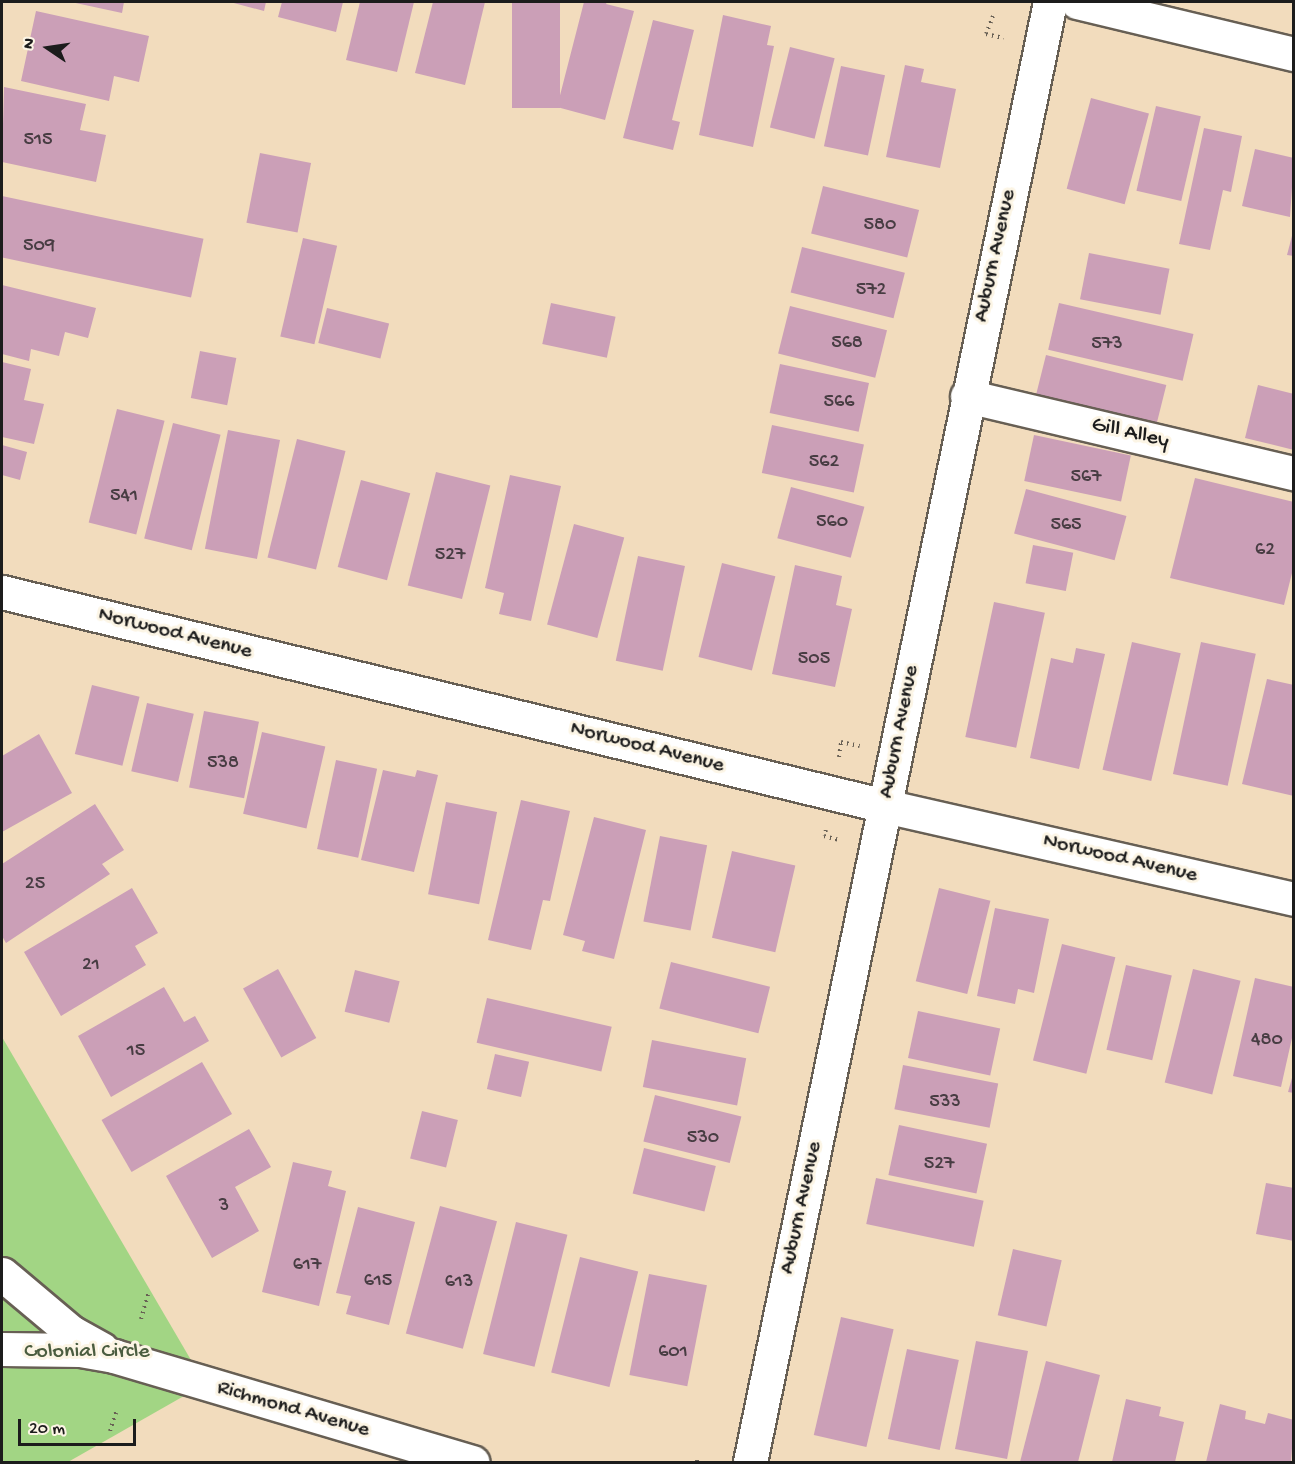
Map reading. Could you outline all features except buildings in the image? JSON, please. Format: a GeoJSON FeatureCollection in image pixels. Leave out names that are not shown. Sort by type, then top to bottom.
{"type":"FeatureCollection","features":[{"type":"Feature","properties":{"kind":"street","name":"Auburn Avenue"},"geometry":{"type":"LineString","coordinates":[[750,1462],[967,396],[1050,2]]}},
{"type":"Feature","properties":{"kind":"street"},"geometry":{"type":"LineString","coordinates":[[1077,2],[1293,54]]}},
{"type":"Feature","properties":{"kind":"street","name":"Gill Alley"},"geometry":{"type":"LineString","coordinates":[[967,396],[1293,473]]}},
{"type":"Feature","properties":{"kind":"street","name":"Norwood Avenue"},"geometry":{"type":"LineString","coordinates":[[2,592],[885,806],[1293,899]]}},
{"type":"Feature","properties":{"kind":"street","name":"Richmond Avenue"},"geometry":{"type":"LineString","coordinates":[[2,1274],[71,1332],[114,1356]]}},
{"type":"Feature","properties":{"kind":"street","name":"Richmond Avenue"},"geometry":{"type":"LineString","coordinates":[[2,1349],[80,1350],[114,1356],[473,1462]]}},
{"type":"Feature","properties":{"kind":"path"},"geometry":{"type":"LineString","coordinates":[[993,16],[986,34],[1005,38]]}},
{"type":"Feature","properties":{"kind":"path"},"geometry":{"type":"LineString","coordinates":[[839,759],[841,742],[861,747]]}},
{"type":"Feature","properties":{"kind":"path"},"geometry":{"type":"LineString","coordinates":[[824,836],[844,842]]}},
{"type":"Feature","properties":{"kind":"path"},"geometry":{"type":"LineString","coordinates":[[141,1319],[148,1294]]}},
{"type":"Feature","properties":{"kind":"path"},"geometry":{"type":"LineString","coordinates":[[110,1431],[116,1412]]}},
{"type":"Feature","properties":{"kind":"green space","name":"Colonial Circle"},"geometry":{"type":"Polygon","coordinates":[[[2,1037],[205,1384],[68,1462],[2,1462],[2,1037]]]}}]}
